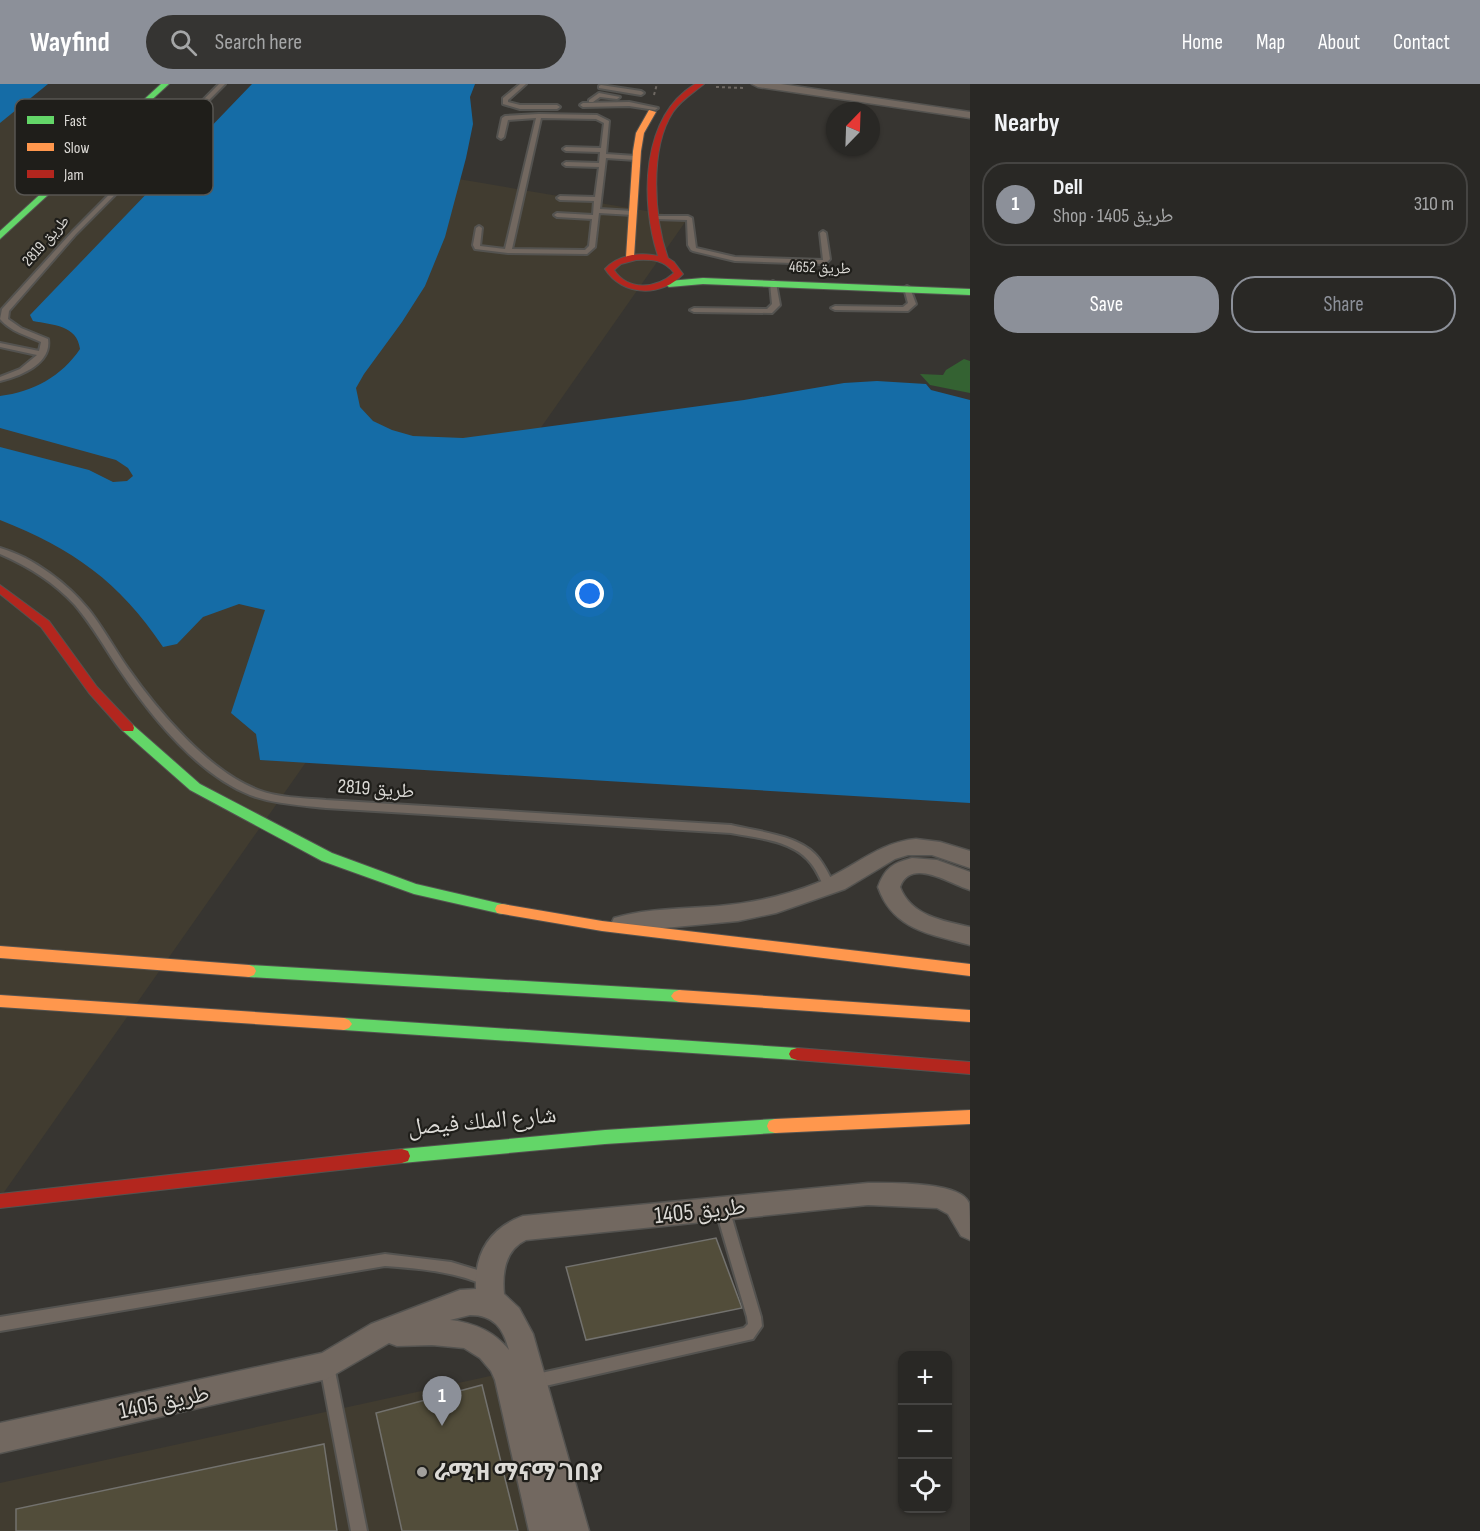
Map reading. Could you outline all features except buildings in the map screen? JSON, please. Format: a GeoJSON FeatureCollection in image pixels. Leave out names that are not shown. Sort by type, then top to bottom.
{"type":"FeatureCollection","features":[{"type":"Feature","properties":{"kind":"main road"},"geometry":{"type":"LineString","coordinates":[[149,99],[165,84]]}},
{"type":"Feature","properties":{"kind":"main road"},"geometry":{"type":"LineString","coordinates":[[669,284],[679,274],[659,253],[655,238],[654,180],[664,123],[685,92],[700,84]]}},
{"type":"Feature","properties":{"kind":"main road"},"geometry":{"type":"LineString","coordinates":[[630,257],[636,158],[640,133],[665,95]]}},
{"type":"Feature","properties":{"kind":"main road"},"geometry":{"type":"LineString","coordinates":[[0,236],[45,195]]}},
{"type":"Feature","properties":{"kind":"main road","name":"طريق 4652"},"geometry":{"type":"LineString","coordinates":[[970,278],[704,271],[642,256],[630,257],[612,265],[609,269],[613,278],[620,283],[644,288],[703,281],[970,292]]}},
{"type":"Feature","properties":{"kind":"main road"},"geometry":{"type":"LineString","coordinates":[[0,588],[45,624],[93,690],[142,743],[195,787],[327,857],[414,889],[500,909],[612,927],[970,970]]}},
{"type":"Feature","properties":{"kind":"main road"},"geometry":{"type":"LineString","coordinates":[[0,952],[297,974],[768,1000],[970,1016]]}},
{"type":"Feature","properties":{"kind":"main road"},"geometry":{"type":"LineString","coordinates":[[0,1001],[781,1053],[970,1068]]}},
{"type":"Feature","properties":{"kind":"main road","name":"شارع الملك فيصل"},"geometry":{"type":"LineString","coordinates":[[0,1201],[447,1150],[785,1125],[970,1117]]}},
{"type":"Feature","properties":{"kind":"street"},"geometry":{"type":"LineString","coordinates":[[758,84],[970,115]]}},
{"type":"Feature","properties":{"kind":"street"},"geometry":{"type":"LineString","coordinates":[[612,927],[648,919],[701,917],[743,912],[793,900],[856,874],[884,854],[908,847],[922,846],[938,849],[970,860]]}},
{"type":"Feature","properties":{"kind":"street"},"geometry":{"type":"LineString","coordinates":[[970,882],[949,870],[919,866],[900,870],[894,875],[889,887],[899,907],[915,918],[970,936]]}},
{"type":"Feature","properties":{"kind":"street","name":"طريق 1405"},"geometry":{"type":"LineString","coordinates":[[490,1280],[496,1252],[507,1237],[524,1228],[868,1194],[940,1197],[957,1206],[970,1228]]}},
{"type":"Feature","properties":{"kind":"street"},"geometry":{"type":"LineString","coordinates":[[490,1280],[491,1300],[507,1313],[519,1334],[574,1531]]}},
{"type":"Feature","properties":{"kind":"street","name":"طريق 1405"},"geometry":{"type":"LineString","coordinates":[[0,1438],[327,1365],[381,1333],[460,1303],[485,1302],[507,1313]]}},
{"type":"Feature","properties":{"kind":"street"},"geometry":{"type":"LineString","coordinates":[[381,1333],[465,1334],[478,1339],[498,1356],[509,1379],[544,1531]]}},
{"type":"Feature","properties":{"kind":"lane","name":"طريق 2819"},"geometry":{"type":"LineString","coordinates":[[207,99],[222,84]]}},
{"type":"Feature","properties":{"kind":"lane"},"geometry":{"type":"LineString","coordinates":[[523,84],[505,99],[505,104],[520,107],[558,107]]}},
{"type":"Feature","properties":{"kind":"lane"},"geometry":{"type":"LineString","coordinates":[[617,97],[616,94],[625,84]]}},
{"type":"Feature","properties":{"kind":"lane"},"geometry":{"type":"LineString","coordinates":[[601,87],[641,93]]}},
{"type":"Feature","properties":{"kind":"lane"},"geometry":{"type":"LineString","coordinates":[[591,101],[598,95],[617,97],[628,105]]}},
{"type":"Feature","properties":{"kind":"lane"},"geometry":{"type":"LineString","coordinates":[[584,107],[628,105],[654,109]]}},
{"type":"Feature","properties":{"kind":"lane"},"geometry":{"type":"LineString","coordinates":[[508,250],[539,116]]}},
{"type":"Feature","properties":{"kind":"lane"},"geometry":{"type":"LineString","coordinates":[[479,228],[477,248],[587,252],[592,247],[607,122],[604,119],[539,116],[505,118],[501,137]]}},
{"type":"Feature","properties":{"kind":"lane"},"geometry":{"type":"LineString","coordinates":[[566,149],[636,158]]}},
{"type":"Feature","properties":{"kind":"lane"},"geometry":{"type":"LineString","coordinates":[[566,164],[602,165]]}},
{"type":"Feature","properties":{"kind":"lane","name":"طريق 2819"},"geometry":{"type":"LineString","coordinates":[[43,354],[45,341],[10,326],[4,319],[5,311],[74,233],[112,195]]}},
{"type":"Feature","properties":{"kind":"lane"},"geometry":{"type":"LineString","coordinates":[[560,198],[597,200]]}},
{"type":"Feature","properties":{"kind":"lane"},"geometry":{"type":"LineString","coordinates":[[557,215],[633,213]]}},
{"type":"Feature","properties":{"kind":"lane"},"geometry":{"type":"LineString","coordinates":[[655,217],[690,219],[691,248],[735,259],[825,262],[827,259],[823,233]]}},
{"type":"Feature","properties":{"kind":"lane"},"geometry":{"type":"LineString","coordinates":[[694,310],[770,311],[776,305],[773,283]]}},
{"type":"Feature","properties":{"kind":"lane"},"geometry":{"type":"LineString","coordinates":[[835,308],[905,309],[912,304],[907,288]]}},
{"type":"Feature","properties":{"kind":"lane"},"geometry":{"type":"LineString","coordinates":[[0,345],[43,354]]}},
{"type":"Feature","properties":{"kind":"lane"},"geometry":{"type":"LineString","coordinates":[[0,379],[19,373],[43,354]]}},
{"type":"Feature","properties":{"kind":"lane"},"geometry":{"type":"LineString","coordinates":[[0,368],[19,373]]}},
{"type":"Feature","properties":{"kind":"lane","name":"طريق 2819"},"geometry":{"type":"LineString","coordinates":[[0,551],[40,572],[69,594],[91,618],[125,670],[164,720],[224,776],[248,790],[289,800],[326,804],[731,830],[786,843],[808,853],[820,868],[829,886]]}},
{"type":"Feature","properties":{"kind":"lane"},"geometry":{"type":"LineString","coordinates":[[531,1382],[748,1334],[755,1326],[754,1317],[723,1208]]}},
{"type":"Feature","properties":{"kind":"lane"},"geometry":{"type":"LineString","coordinates":[[0,1324],[385,1260],[416,1262],[465,1270],[490,1280]]}},
{"type":"Feature","properties":{"kind":"lane"},"geometry":{"type":"LineString","coordinates":[[327,1365],[359,1531]]}},
{"type":"Feature","properties":{"kind":"path"},"geometry":{"type":"LineString","coordinates":[[714,87],[746,88],[750,84]]}},
{"type":"Feature","properties":{"kind":"shaded area"},"geometry":{"type":"Polygon","coordinates":[[[0,101],[15,104],[15,195],[213,195],[213,137],[688,218],[0,1198],[0,101]]]}},
{"type":"Feature","properties":{"kind":"shaded area"},"geometry":{"type":"Polygon","coordinates":[[[504,1373],[542,1531],[0,1531],[0,1483],[504,1373]]]}},
{"type":"Feature","properties":{"kind":"green space"},"geometry":{"type":"Polygon","coordinates":[[[964,359],[970,361],[970,393],[930,385],[920,374],[943,375],[946,370],[964,359]]]}},
{"type":"Feature","properties":{"kind":"water"},"geometry":{"type":"Polygon","coordinates":[[[0,84],[48,84],[30,99],[15,99],[15,111],[0,123],[0,84]]]}},
{"type":"Feature","properties":{"kind":"water"},"geometry":{"type":"Polygon","coordinates":[[[252,84],[475,84],[470,97],[473,124],[445,237],[425,286],[356,388],[360,407],[373,421],[392,430],[413,436],[463,438],[744,400],[844,383],[877,381],[926,384],[931,390],[970,400],[970,803],[260,760],[256,734],[231,713],[265,610],[239,604],[203,617],[177,644],[163,647],[129,603],[92,570],[50,543],[0,520],[0,447],[89,470],[113,482],[127,481],[133,476],[128,468],[116,460],[0,428],[0,396],[24,391],[46,381],[73,359],[80,349],[74,335],[63,327],[33,321],[30,315],[145,195],[213,195],[213,125],[252,84]]]}},
{"type":"Feature","properties":{"kind":"traffic: fast"},"geometry":{"type":"LineString","coordinates":[[149,99],[165,84]]}},
{"type":"Feature","properties":{"kind":"traffic: fast"},"geometry":{"type":"LineString","coordinates":[[0,236],[45,195]]}},
{"type":"Feature","properties":{"kind":"traffic: fast"},"geometry":{"type":"LineString","coordinates":[[669,284],[703,281],[970,292]]}},
{"type":"Feature","properties":{"kind":"traffic: fast"},"geometry":{"type":"LineString","coordinates":[[128,728],[195,787],[327,857],[414,889],[502,909]]}},
{"type":"Feature","properties":{"kind":"traffic: fast"},"geometry":{"type":"LineString","coordinates":[[249,971],[679,996]]}},
{"type":"Feature","properties":{"kind":"traffic: fast"},"geometry":{"type":"LineString","coordinates":[[344,1024],[797,1054]]}},
{"type":"Feature","properties":{"kind":"traffic: fast"},"geometry":{"type":"LineString","coordinates":[[402,1156],[605,1137],[775,1126]]}},
{"type":"Feature","properties":{"kind":"traffic: slow"},"geometry":{"type":"LineString","coordinates":[[630,257],[637,151],[640,133],[652,112]]}},
{"type":"Feature","properties":{"kind":"traffic: slow"},"geometry":{"type":"LineString","coordinates":[[502,909],[602,926],[970,970]]}},
{"type":"Feature","properties":{"kind":"traffic: slow"},"geometry":{"type":"LineString","coordinates":[[0,952],[249,971]]}},
{"type":"Feature","properties":{"kind":"traffic: slow"},"geometry":{"type":"LineString","coordinates":[[679,996],[970,1016]]}},
{"type":"Feature","properties":{"kind":"traffic: slow"},"geometry":{"type":"LineString","coordinates":[[0,1001],[344,1024]]}},
{"type":"Feature","properties":{"kind":"traffic: slow"},"geometry":{"type":"LineString","coordinates":[[775,1126],[970,1117]]}},
{"type":"Feature","properties":{"kind":"traffic: jam"},"geometry":{"type":"LineString","coordinates":[[664,260],[656,229],[653,192],[659,138],[666,117],[674,106],[683,96],[700,84]]}},
{"type":"Feature","properties":{"kind":"traffic: jam"},"geometry":{"type":"LineString","coordinates":[[636,257],[661,259],[676,268],[679,274],[672,280],[652,288],[632,287],[614,277],[609,269],[618,262],[636,257]]}},
{"type":"Feature","properties":{"kind":"traffic: jam"},"geometry":{"type":"LineString","coordinates":[[0,588],[45,624],[93,690],[128,728]]}},
{"type":"Feature","properties":{"kind":"traffic: jam"},"geometry":{"type":"LineString","coordinates":[[797,1054],[970,1068]]}},
{"type":"Feature","properties":{"kind":"traffic: jam"},"geometry":{"type":"LineString","coordinates":[[0,1201],[402,1156]]}},
{"type":"Feature","properties":{"kind":"place","name":"Dell"},"geometry":{"type":"Point","coordinates":[442,1426]}},
{"type":"Feature","properties":{"kind":"place","name":"ራሚዝ ማናማ ገበያ"},"geometry":{"type":"Point","coordinates":[422,1472]}}]}
